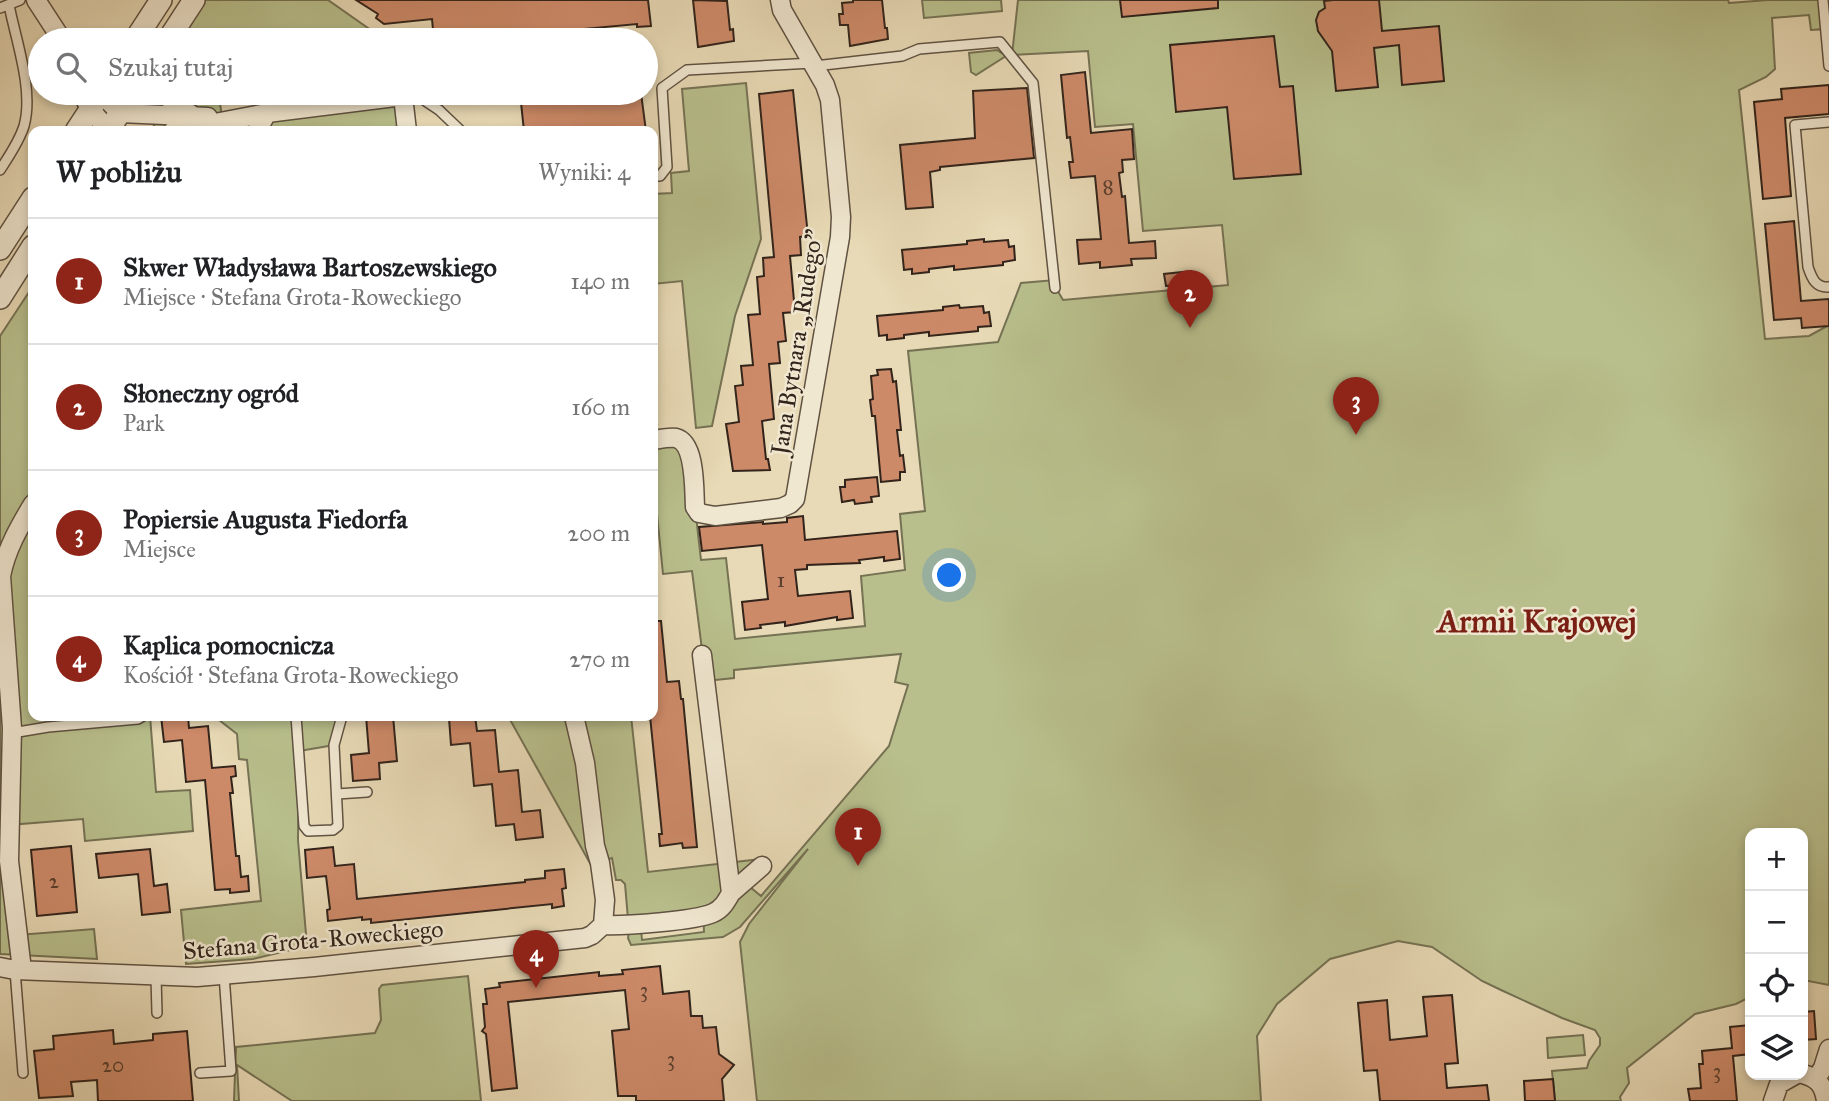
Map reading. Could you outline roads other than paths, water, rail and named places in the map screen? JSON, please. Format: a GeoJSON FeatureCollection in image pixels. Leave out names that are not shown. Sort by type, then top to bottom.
{"type":"FeatureCollection","features":[{"type":"Feature","properties":{"kind":"street"},"geometry":{"type":"LineString","coordinates":[[36,0],[54,28]]}},
{"type":"Feature","properties":{"kind":"street"},"geometry":{"type":"LineString","coordinates":[[143,28],[161,0]]}},
{"type":"Feature","properties":{"kind":"street"},"geometry":{"type":"LineString","coordinates":[[176,28],[194,0]]}},
{"type":"Feature","properties":{"kind":"street","name":"Jana Bytnara „Rudego”"},"geometry":{"type":"LineString","coordinates":[[658,440],[674,438],[683,441],[689,450],[695,508],[699,513],[715,516],[781,508],[795,499],[841,234],[830,100],[814,65],[782,10],[780,0]]}},
{"type":"Feature","properties":{"kind":"street"},"geometry":{"type":"LineString","coordinates":[[78,126],[89,105]]}},
{"type":"Feature","properties":{"kind":"street"},"geometry":{"type":"LineString","coordinates":[[99,105],[113,126]]}},
{"type":"Feature","properties":{"kind":"street"},"geometry":{"type":"LineString","coordinates":[[113,126],[126,105]]}},
{"type":"Feature","properties":{"kind":"street"},"geometry":{"type":"LineString","coordinates":[[175,105],[201,117]]}},
{"type":"Feature","properties":{"kind":"street"},"geometry":{"type":"LineString","coordinates":[[197,126],[240,117],[329,105]]}},
{"type":"Feature","properties":{"kind":"street"},"geometry":{"type":"LineString","coordinates":[[408,126],[412,105]]}},
{"type":"Feature","properties":{"kind":"street"},"geometry":{"type":"LineString","coordinates":[[260,126],[267,113]]}},
{"type":"Feature","properties":{"kind":"street"},"geometry":{"type":"LineString","coordinates":[[113,126],[201,117],[240,117]]}},
{"type":"Feature","properties":{"kind":"street"},"geometry":{"type":"LineString","coordinates":[[0,249],[28,206]]}},
{"type":"Feature","properties":{"kind":"street"},"geometry":{"type":"LineString","coordinates":[[0,298],[28,254]]}},
{"type":"Feature","properties":{"kind":"street"},"geometry":{"type":"LineString","coordinates":[[9,970],[12,733],[1,576],[4,562],[28,517]]}},
{"type":"Feature","properties":{"kind":"street"},"geometry":{"type":"LineString","coordinates":[[702,655],[731,893]]}},
{"type":"Feature","properties":{"kind":"street"},"geometry":{"type":"LineString","coordinates":[[575,721],[588,780],[595,846],[600,863],[605,900],[603,925]]}},
{"type":"Feature","properties":{"kind":"street","name":"Stefana Grota-Roweckiego"},"geometry":{"type":"LineString","coordinates":[[9,970],[156,977],[224,975],[576,940],[592,935],[603,925],[705,916],[721,909],[731,893],[762,866]]}},
{"type":"Feature","properties":{"kind":"street"},"geometry":{"type":"LineString","coordinates":[[1826,1101],[1824,1089],[1809,1077],[1823,1068],[1829,1049]]}},
{"type":"Feature","properties":{"kind":"street"},"geometry":{"type":"LineString","coordinates":[[1773,1101],[1779,1084],[1786,1080]]}},
{"type":"Feature","properties":{"kind":"lane"},"geometry":{"type":"LineString","coordinates":[[0,170],[19,138],[26,111],[25,84],[4,7],[20,0]]}},
{"type":"Feature","properties":{"kind":"lane"},"geometry":{"type":"LineString","coordinates":[[1823,0],[1829,66]]}},
{"type":"Feature","properties":{"kind":"lane"},"geometry":{"type":"LineString","coordinates":[[658,176],[667,167],[662,88],[687,70],[814,65],[902,57],[919,49],[1000,42],[1033,83],[1055,288]]}},
{"type":"Feature","properties":{"kind":"lane"},"geometry":{"type":"LineString","coordinates":[[431,105],[456,126]]}},
{"type":"Feature","properties":{"kind":"lane"},"geometry":{"type":"LineString","coordinates":[[1829,122],[1795,125],[1808,267],[1816,283],[1821,287],[1829,286]]}},
{"type":"Feature","properties":{"kind":"lane"},"geometry":{"type":"LineString","coordinates":[[12,733],[116,721]]}},
{"type":"Feature","properties":{"kind":"lane"},"geometry":{"type":"LineString","coordinates":[[296,721],[304,826],[308,831],[333,830],[338,826],[334,745],[341,721]]}},
{"type":"Feature","properties":{"kind":"lane"},"geometry":{"type":"LineString","coordinates":[[337,794],[367,792]]}},
{"type":"Feature","properties":{"kind":"lane"},"geometry":{"type":"LineString","coordinates":[[9,970],[23,1073]]}},
{"type":"Feature","properties":{"kind":"lane"},"geometry":{"type":"LineString","coordinates":[[200,1073],[231,1071],[224,975]]}},
{"type":"Feature","properties":{"kind":"lane"},"geometry":{"type":"LineString","coordinates":[[156,977],[157,1013]]}},
{"type":"Feature","properties":{"kind":"place","name":"Słoneczny ogród"},"geometry":{"type":"Point","coordinates":[1190,328]}},
{"type":"Feature","properties":{"kind":"place","name":"Popiersie Augusta Fiedorfa"},"geometry":{"type":"Point","coordinates":[1356,435]}},
{"type":"Feature","properties":{"kind":"place","name":"Skwer Władysława Bartoszewskiego"},"geometry":{"type":"Point","coordinates":[858,866]}},
{"type":"Feature","properties":{"kind":"place","name":"Kaplica pomocnicza"},"geometry":{"type":"Point","coordinates":[536,988]}},
{"type":"Feature","properties":{"kind":"district","name":"Armii Krajowej"},"geometry":{"type":"Point","coordinates":[1537,621]}}]}
